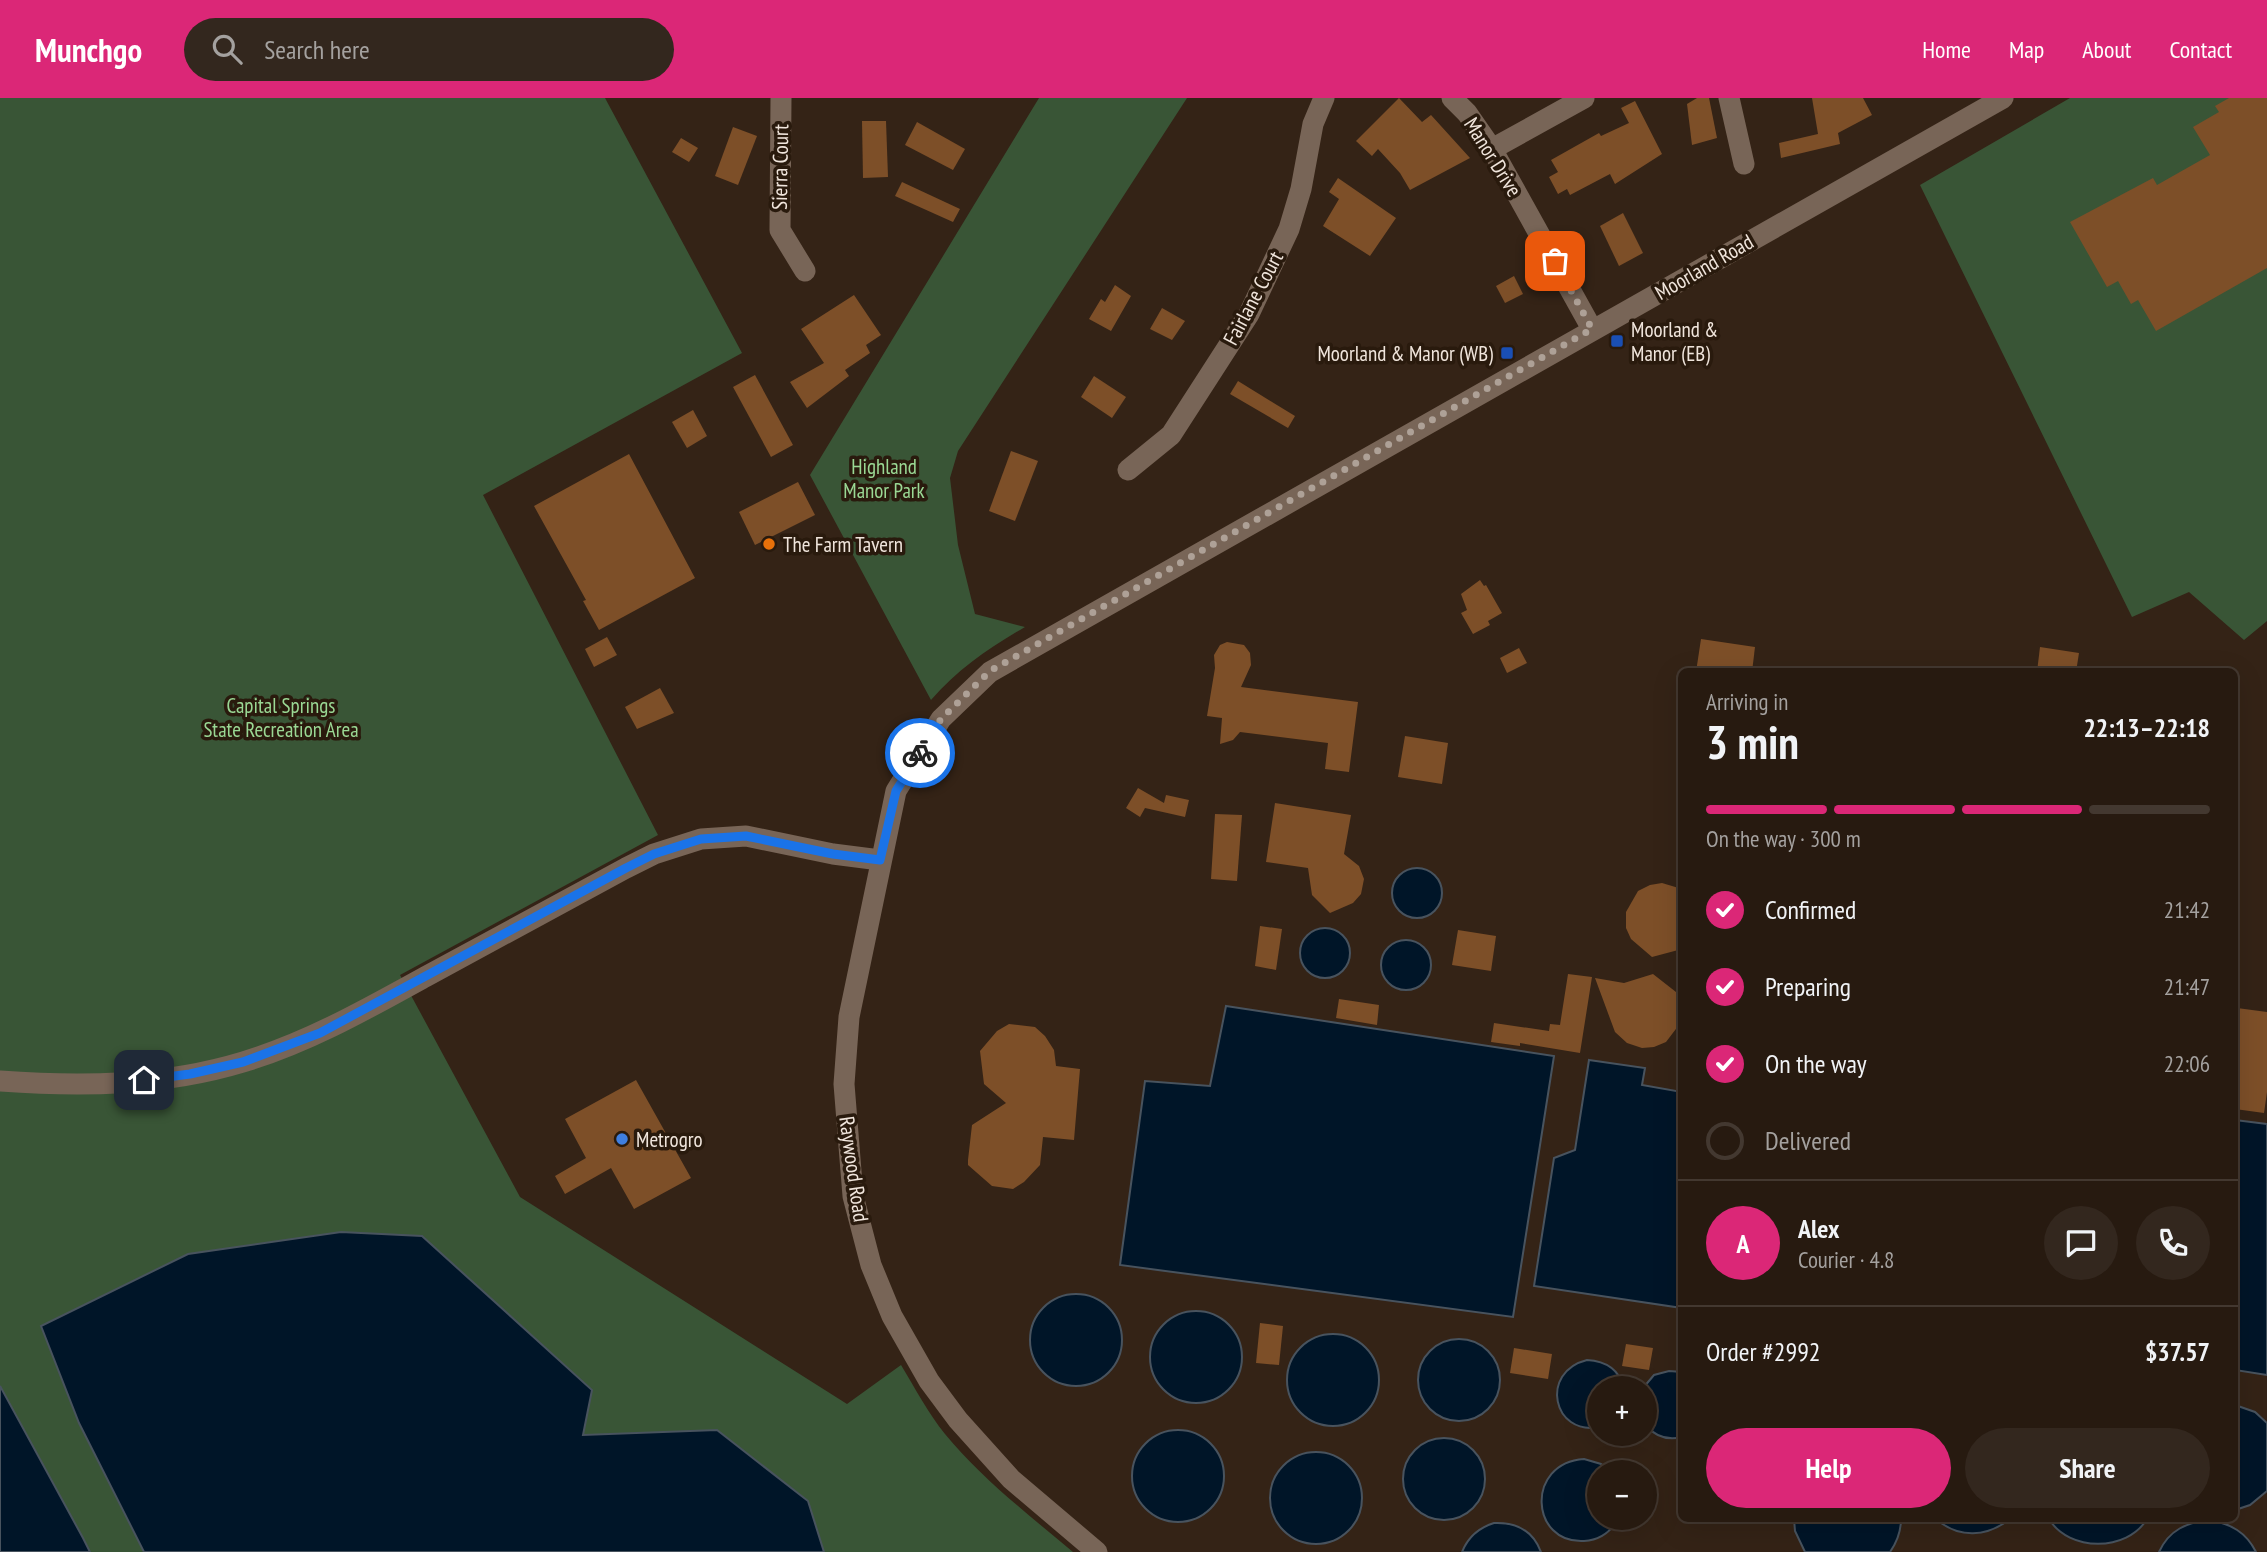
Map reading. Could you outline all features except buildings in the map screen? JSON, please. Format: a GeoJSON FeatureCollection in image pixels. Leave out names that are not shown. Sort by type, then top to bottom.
{"type":"FeatureCollection","features":[{"type":"Feature","properties":{"kind":"street","name":"Sierra Court"},"geometry":{"type":"LineString","coordinates":[[781,98],[780,230],[804,271]]}},
{"type":"Feature","properties":{"kind":"street","name":"Fairlane Court"},"geometry":{"type":"LineString","coordinates":[[1129,470],[1171,435],[1249,314],[1289,229],[1301,189],[1313,124],[1324,98]]}},
{"type":"Feature","properties":{"kind":"street","name":"Manor Drive"},"geometry":{"type":"LineString","coordinates":[[1452,98],[1492,149],[1592,329]]}},
{"type":"Feature","properties":{"kind":"street"},"geometry":{"type":"LineString","coordinates":[[1492,149],[1584,98]]}},
{"type":"Feature","properties":{"kind":"street"},"geometry":{"type":"LineString","coordinates":[[1730,98],[1744,164]]}},
{"type":"Feature","properties":{"kind":"street","name":"Moorland Road"},"geometry":{"type":"LineString","coordinates":[[941,719],[990,671],[2003,98]]}},
{"type":"Feature","properties":{"kind":"street","name":"Raywood Road"},"geometry":{"type":"LineString","coordinates":[[941,719],[896,791],[849,1017],[844,1084],[853,1196],[871,1265],[892,1316],[929,1381],[958,1420],[1012,1479],[1097,1552]]}},
{"type":"Feature","properties":{"kind":"street"},"geometry":{"type":"LineString","coordinates":[[0,1081],[48,1085],[121,1084],[190,1074],[243,1062],[320,1033],[626,868],[654,854],[701,839],[746,836],[833,854],[880,860]]}},
{"type":"Feature","properties":{"kind":"green space","name":"Capital Springs State Recreation Area"},"geometry":{"type":"Polygon","coordinates":[[[0,98],[605,98],[742,353],[483,495],[658,835],[400,975],[520,1197],[847,1404],[901,1365],[933,1418],[959,1450],[1006,1496],[1073,1552],[0,1552],[0,98]]]}},
{"type":"Feature","properties":{"kind":"green space","name":"Highland Manor Park"},"geometry":{"type":"Polygon","coordinates":[[[1039,98],[1187,98],[958,451],[950,478],[958,545],[975,614],[1025,627],[975,660],[952,678],[931,700],[810,475],[1039,98]]]}},
{"type":"Feature","properties":{"kind":"green space"},"geometry":{"type":"Polygon","coordinates":[[[2070,98],[2267,98],[2267,621],[2244,640],[2189,592],[2132,617],[1920,185],[2070,98]]]}},
{"type":"Feature","properties":{"kind":"water"},"geometry":{"type":"Polygon","coordinates":[[[1417,868],[1435,875],[1442,893],[1435,911],[1417,918],[1399,911],[1392,893],[1399,875],[1417,868]]]}},
{"type":"Feature","properties":{"kind":"water"},"geometry":{"type":"Polygon","coordinates":[[[1325,928],[1343,935],[1350,953],[1343,971],[1325,978],[1307,971],[1300,953],[1307,935],[1325,928]]]}},
{"type":"Feature","properties":{"kind":"water"},"geometry":{"type":"Polygon","coordinates":[[[1406,940],[1424,947],[1431,965],[1424,983],[1406,990],[1388,983],[1381,965],[1388,947],[1406,940]]]}},
{"type":"Feature","properties":{"kind":"water"},"geometry":{"type":"Polygon","coordinates":[[[1226,1006],[1554,1056],[1513,1317],[1120,1265],[1145,1081],[1210,1086],[1226,1006]]]}},
{"type":"Feature","properties":{"kind":"water"},"geometry":{"type":"Polygon","coordinates":[[[1589,1060],[1645,1068],[1642,1085],[1678,1091],[1678,1307],[1534,1286],[1554,1158],[1575,1150],[1589,1060]]]}},
{"type":"Feature","properties":{"kind":"water"},"geometry":{"type":"Polygon","coordinates":[[[2238,1120],[2267,1124],[2267,1375],[2238,1370],[2238,1120]]]}},
{"type":"Feature","properties":{"kind":"water"},"geometry":{"type":"Polygon","coordinates":[[[341,1232],[422,1236],[592,1390],[583,1435],[717,1430],[808,1501],[824,1552],[144,1552],[79,1423],[41,1326],[188,1254],[341,1232]]]}},
{"type":"Feature","properties":{"kind":"water"},"geometry":{"type":"Polygon","coordinates":[[[1076,1294],[1102,1302],[1114,1314],[1122,1340],[1114,1366],[1102,1378],[1076,1386],[1050,1378],[1038,1366],[1030,1340],[1038,1314],[1050,1302],[1076,1294]]]}},
{"type":"Feature","properties":{"kind":"water"},"geometry":{"type":"Polygon","coordinates":[[[1196,1311],[1222,1319],[1234,1331],[1242,1357],[1234,1383],[1222,1395],[1196,1403],[1170,1395],[1158,1383],[1150,1357],[1158,1331],[1170,1319],[1196,1311]]]}},
{"type":"Feature","properties":{"kind":"water"},"geometry":{"type":"Polygon","coordinates":[[[1333,1334],[1359,1342],[1371,1354],[1379,1380],[1371,1406],[1359,1418],[1333,1426],[1307,1418],[1295,1406],[1287,1380],[1295,1354],[1307,1342],[1333,1334]]]}},
{"type":"Feature","properties":{"kind":"water"},"geometry":{"type":"Polygon","coordinates":[[[1459,1339],[1475,1342],[1488,1351],[1497,1364],[1500,1380],[1497,1396],[1488,1409],[1475,1418],[1459,1421],[1443,1418],[1430,1409],[1421,1396],[1418,1380],[1421,1364],[1430,1351],[1443,1342],[1459,1339]]]}},
{"type":"Feature","properties":{"kind":"water"},"geometry":{"type":"Polygon","coordinates":[[[1587,1360],[1600,1362],[1611,1367],[1619,1376],[1587,1376],[1587,1427],[1571,1422],[1562,1413],[1558,1401],[1562,1377],[1572,1367],[1587,1360]]]}},
{"type":"Feature","properties":{"kind":"water"},"geometry":{"type":"Polygon","coordinates":[[[1669,1371],[1678,1372],[1678,1438],[1657,1434],[1657,1376],[1653,1376],[1669,1371]]]}},
{"type":"Feature","properties":{"kind":"water"},"geometry":{"type":"Polygon","coordinates":[[[0,1386],[83,1538],[90,1552],[0,1552],[0,1386]]]}},
{"type":"Feature","properties":{"kind":"water"},"geometry":{"type":"Polygon","coordinates":[[[2238,1406],[2255,1412],[2267,1423],[2267,1491],[2250,1505],[2238,1509],[2238,1406]]]}},
{"type":"Feature","properties":{"kind":"water"},"geometry":{"type":"Polygon","coordinates":[[[1178,1430],[1204,1438],[1216,1450],[1224,1476],[1216,1502],[1204,1514],[1178,1522],[1152,1514],[1140,1502],[1132,1476],[1140,1450],[1152,1438],[1178,1430]]]}},
{"type":"Feature","properties":{"kind":"water"},"geometry":{"type":"Polygon","coordinates":[[[1444,1438],[1460,1441],[1473,1450],[1482,1463],[1485,1479],[1482,1495],[1473,1508],[1460,1517],[1444,1520],[1428,1517],[1415,1508],[1406,1495],[1403,1479],[1406,1463],[1415,1450],[1428,1441],[1444,1438]]]}},
{"type":"Feature","properties":{"kind":"water"},"geometry":{"type":"Polygon","coordinates":[[[1316,1452],[1342,1460],[1354,1472],[1362,1498],[1354,1524],[1342,1536],[1316,1544],[1290,1536],[1278,1524],[1270,1498],[1278,1472],[1290,1460],[1316,1452]]]}},
{"type":"Feature","properties":{"kind":"water"},"geometry":{"type":"Polygon","coordinates":[[[1587,1460],[1587,1530],[1610,1530],[1595,1539],[1566,1539],[1553,1530],[1545,1517],[1542,1503],[1544,1487],[1552,1474],[1565,1464],[1587,1460]]]}},
{"type":"Feature","properties":{"kind":"water"},"geometry":{"type":"Polygon","coordinates":[[[1794,1522],[1901,1522],[1898,1536],[1890,1552],[1805,1552],[1795,1531],[1794,1522]]]}},
{"type":"Feature","properties":{"kind":"water"},"geometry":{"type":"Polygon","coordinates":[[[1940,1522],[2006,1522],[1992,1529],[1973,1533],[1963,1533],[1940,1522]]]}},
{"type":"Feature","properties":{"kind":"water"},"geometry":{"type":"Polygon","coordinates":[[[2051,1522],[2145,1522],[2126,1538],[2098,1544],[2070,1538],[2051,1522]]]}},
{"type":"Feature","properties":{"kind":"water"},"geometry":{"type":"Polygon","coordinates":[[[1494,1523],[1510,1524],[1523,1529],[1533,1538],[1541,1552],[1462,1552],[1474,1534],[1494,1523]]]}},
{"type":"Feature","properties":{"kind":"water"},"geometry":{"type":"Polygon","coordinates":[[[2194,1523],[2225,1524],[2248,1539],[2256,1552],[2159,1552],[2173,1533],[2194,1523]]]}},
{"type":"Feature","properties":{"kind":"way so far"},"geometry":{"type":"LineString","coordinates":[[920,753],[941,719],[990,671],[1592,329],[1555,261]]}},
{"type":"Feature","properties":{"kind":"place","name":"Moorland & Manor (EB)"},"geometry":{"type":"Point","coordinates":[1617,341]}},
{"type":"Feature","properties":{"kind":"place","name":"Moorland & Manor (WB)"},"geometry":{"type":"Point","coordinates":[1507,353]}},
{"type":"Feature","properties":{"kind":"place","name":"The Farm Tavern"},"geometry":{"type":"Point","coordinates":[769,544]}},
{"type":"Feature","properties":{"kind":"place","name":"Metrogro"},"geometry":{"type":"Point","coordinates":[622,1139]}},
{"type":"Feature","properties":{"kind":"route"},"geometry":{"type":"LineString","coordinates":[[144,1080],[190,1074],[243,1062],[320,1033],[626,868],[654,854],[701,839],[746,836],[833,854],[880,860],[896,791],[920,753]]}}]}
